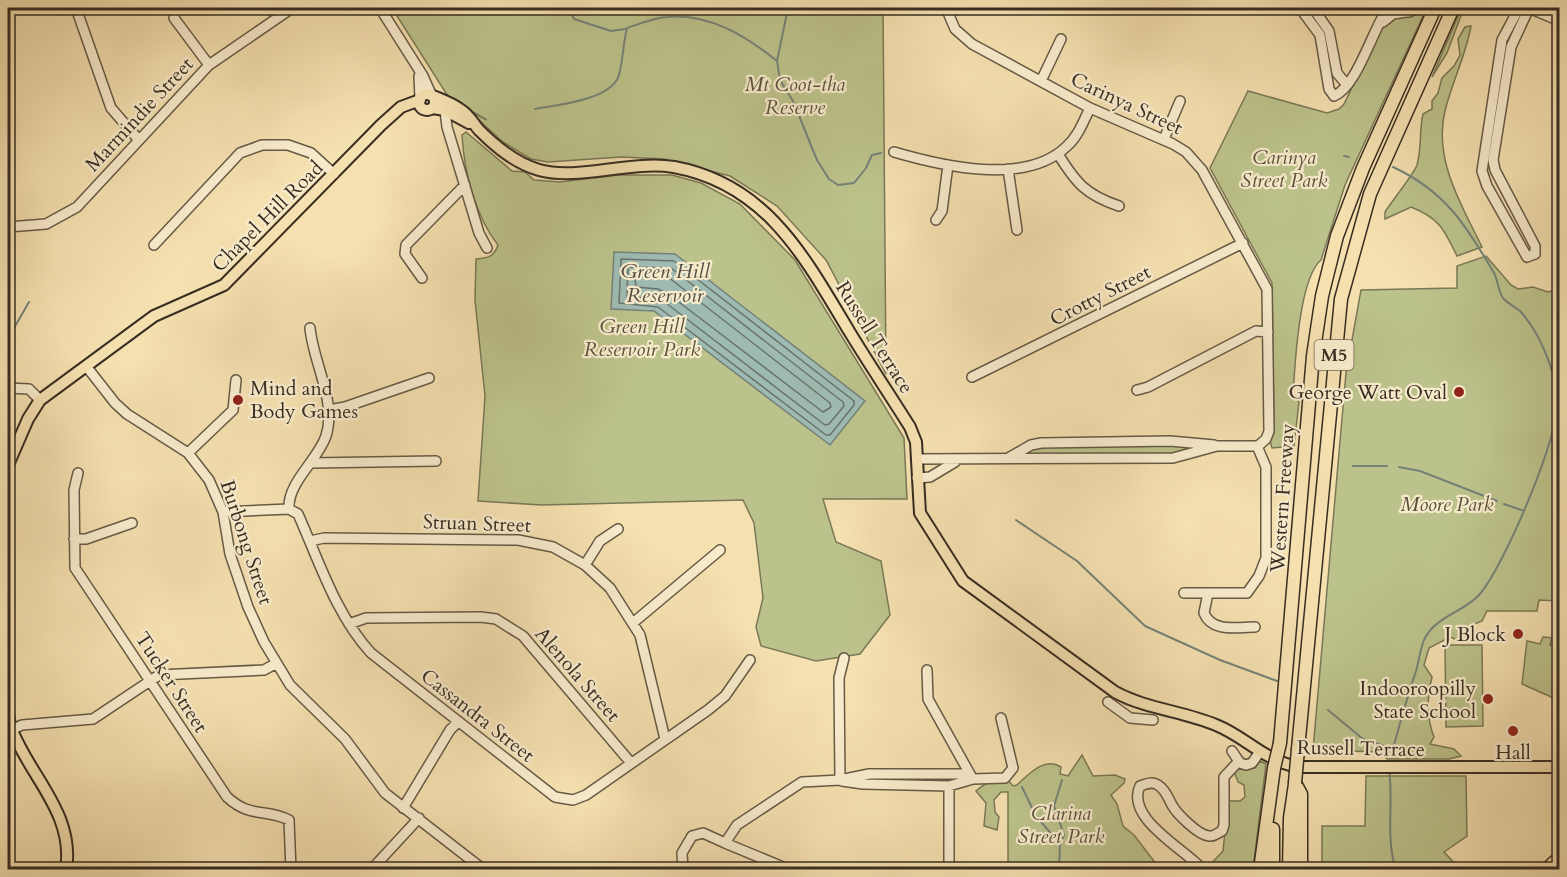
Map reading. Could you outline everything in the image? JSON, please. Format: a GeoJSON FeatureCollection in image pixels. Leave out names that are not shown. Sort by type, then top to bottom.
{"type":"FeatureCollection","features":[{"type":"Feature","properties":{"kind":"highway","name":"Western Freeway"},"geometry":{"type":"LineString","coordinates":[[1273,870],[1275,781],[1293,613],[1309,396],[1322,296],[1347,208],[1435,8]]}},
{"type":"Feature","properties":{"kind":"highway","name":"Western Freeway"},"geometry":{"type":"LineString","coordinates":[[1289,870],[1290,818],[1341,299],[1370,194],[1453,8]]}},
{"type":"Feature","properties":{"kind":"highway"},"geometry":{"type":"LineString","coordinates":[[1260,870],[1275,781]]}},
{"type":"Feature","properties":{"kind":"highway"},"geometry":{"type":"LineString","coordinates":[[1295,783],[1300,794],[1301,870]]}},
{"type":"Feature","properties":{"kind":"highway"},"geometry":{"type":"LineString","coordinates":[[1546,870],[1560,857]]}},
{"type":"Feature","properties":{"kind":"main road"},"geometry":{"type":"LineString","coordinates":[[388,119],[407,112],[430,109],[435,102],[432,96],[425,95],[420,99],[421,107],[430,109]]}},
{"type":"Feature","properties":{"kind":"main road","name":"Russell Terrace"},"geometry":{"type":"LineString","coordinates":[[432,96],[446,106],[467,115],[477,128],[510,158],[537,170],[562,173],[634,165],[674,167],[714,180],[752,201],[779,225],[811,267],[910,427],[916,442],[920,513],[968,587],[1108,687],[1140,703],[1217,725],[1259,753],[1285,764],[1308,768],[1560,767]]}},
{"type":"Feature","properties":{"kind":"main road","name":"Chapel Hill Road"},"geometry":{"type":"LineString","coordinates":[[8,465],[28,419],[40,400],[165,310],[224,285],[388,119],[403,106],[420,99]]}},
{"type":"Feature","properties":{"kind":"main road"},"geometry":{"type":"LineString","coordinates":[[446,106],[455,109],[456,115]]}},
{"type":"Feature","properties":{"kind":"main road","name":"Russell Terrace"},"geometry":{"type":"LineString","coordinates":[[430,109],[446,106]]}},
{"type":"Feature","properties":{"kind":"main road","name":"Russell Terrace"},"geometry":{"type":"LineString","coordinates":[[456,115],[477,128]]}},
{"type":"Feature","properties":{"kind":"main road"},"geometry":{"type":"LineString","coordinates":[[8,684],[11,730],[58,812],[66,834],[69,853],[66,870]]}},
{"type":"Feature","properties":{"kind":"street"},"geometry":{"type":"LineString","coordinates":[[76,8],[111,108],[138,140]]}},
{"type":"Feature","properties":{"kind":"street","name":"Marmindie Street"},"geometry":{"type":"LineString","coordinates":[[8,227],[46,224],[77,207],[208,65],[292,8]]}},
{"type":"Feature","properties":{"kind":"street"},"geometry":{"type":"LineString","coordinates":[[380,8],[432,96]]}},
{"type":"Feature","properties":{"kind":"street","name":"Carinya Street"},"geometry":{"type":"LineString","coordinates":[[945,8],[966,40],[1090,108],[1164,139],[1186,152],[1197,163],[1267,289],[1269,431],[1260,444],[1268,455],[1266,558],[1262,570],[1248,592],[1208,593]]}},
{"type":"Feature","properties":{"kind":"street"},"geometry":{"type":"LineString","coordinates":[[1300,8],[1320,35],[1332,94],[1338,95],[1347,85],[1388,8]]}},
{"type":"Feature","properties":{"kind":"street"},"geometry":{"type":"LineString","coordinates":[[1313,8],[1329,31],[1337,72],[1347,85]]}},
{"type":"Feature","properties":{"kind":"street"},"geometry":{"type":"LineString","coordinates":[[1377,28],[1391,14],[1416,8]]}},
{"type":"Feature","properties":{"kind":"street"},"geometry":{"type":"LineString","coordinates":[[1519,8],[1502,40],[1483,163],[1487,186],[1523,254],[1532,256],[1535,253],[1535,246],[1493,161],[1512,42],[1529,8],[1560,21]]}},
{"type":"Feature","properties":{"kind":"street"},"geometry":{"type":"LineString","coordinates":[[174,18],[208,65]]}},
{"type":"Feature","properties":{"kind":"street"},"geometry":{"type":"LineString","coordinates":[[1041,81],[1060,39]]}},
{"type":"Feature","properties":{"kind":"street"},"geometry":{"type":"LineString","coordinates":[[417,68],[420,99]]}},
{"type":"Feature","properties":{"kind":"street"},"geometry":{"type":"LineString","coordinates":[[1164,139],[1180,101]]}},
{"type":"Feature","properties":{"kind":"street"},"geometry":{"type":"LineString","coordinates":[[446,106],[451,135],[465,185],[481,239],[487,249]]}},
{"type":"Feature","properties":{"kind":"street"},"geometry":{"type":"LineString","coordinates":[[894,152],[948,165],[1008,169],[1035,165],[1058,154],[1073,140],[1090,108]]}},
{"type":"Feature","properties":{"kind":"street"},"geometry":{"type":"LineString","coordinates":[[451,135],[456,115]]}},
{"type":"Feature","properties":{"kind":"street"},"geometry":{"type":"LineString","coordinates":[[154,245],[240,153],[262,145],[288,144],[312,153],[334,174]]}},
{"type":"Feature","properties":{"kind":"street"},"geometry":{"type":"LineString","coordinates":[[1058,154],[1075,180],[1087,192],[1119,206]]}},
{"type":"Feature","properties":{"kind":"street"},"geometry":{"type":"LineString","coordinates":[[1483,163],[1493,161]]}},
{"type":"Feature","properties":{"kind":"street"},"geometry":{"type":"LineString","coordinates":[[936,220],[942,211],[948,165]]}},
{"type":"Feature","properties":{"kind":"street"},"geometry":{"type":"LineString","coordinates":[[1008,169],[1017,230]]}},
{"type":"Feature","properties":{"kind":"street"},"geometry":{"type":"LineString","coordinates":[[422,278],[405,254],[406,245],[465,185]]}},
{"type":"Feature","properties":{"kind":"street","name":"Crotty Street"},"geometry":{"type":"LineString","coordinates":[[972,377],[1243,243]]}},
{"type":"Feature","properties":{"kind":"street"},"geometry":{"type":"LineString","coordinates":[[223,512],[289,509],[291,495],[326,437],[329,410],[312,347],[310,328]]}},
{"type":"Feature","properties":{"kind":"street"},"geometry":{"type":"LineString","coordinates":[[1137,390],[1148,387],[1256,332],[1268,332]]}},
{"type":"Feature","properties":{"kind":"street","name":"Burbong Street"},"geometry":{"type":"LineString","coordinates":[[86,366],[127,414],[188,453],[209,480],[223,512],[230,554],[241,590],[275,664],[290,685],[345,739],[385,794],[484,870]]}},
{"type":"Feature","properties":{"kind":"street"},"geometry":{"type":"LineString","coordinates":[[329,410],[345,407],[429,378]]}},
{"type":"Feature","properties":{"kind":"street"},"geometry":{"type":"LineString","coordinates":[[188,453],[233,410],[236,380]]}},
{"type":"Feature","properties":{"kind":"street"},"geometry":{"type":"LineString","coordinates":[[8,388],[29,389],[40,400]]}},
{"type":"Feature","properties":{"kind":"street"},"geometry":{"type":"LineString","coordinates":[[1005,458],[1041,443],[1170,441],[1217,446],[1260,444]]}},
{"type":"Feature","properties":{"kind":"street"},"geometry":{"type":"LineString","coordinates":[[917,459],[1173,458],[1217,446]]}},
{"type":"Feature","properties":{"kind":"street"},"geometry":{"type":"LineString","coordinates":[[917,478],[930,477],[950,464],[969,459]]}},
{"type":"Feature","properties":{"kind":"street"},"geometry":{"type":"LineString","coordinates":[[311,463],[436,461]]}},
{"type":"Feature","properties":{"kind":"street","name":"Tucker Street"},"geometry":{"type":"LineString","coordinates":[[78,473],[74,490],[75,568],[228,797],[239,808],[264,815],[281,816],[289,820],[291,870]]}},
{"type":"Feature","properties":{"kind":"street","name":"Cassandra Street"},"geometry":{"type":"LineString","coordinates":[[289,509],[298,514],[349,624],[371,653],[555,797],[573,800],[586,795],[725,696],[750,660]]}},
{"type":"Feature","properties":{"kind":"street"},"geometry":{"type":"LineString","coordinates":[[74,539],[86,539],[132,523]]}},
{"type":"Feature","properties":{"kind":"street"},"geometry":{"type":"LineString","coordinates":[[585,565],[600,541],[618,529]]}},
{"type":"Feature","properties":{"kind":"street","name":"Struan Street"},"geometry":{"type":"LineString","coordinates":[[310,541],[324,538],[499,538],[537,542],[585,565],[610,588],[634,622],[640,635],[665,739]]}},
{"type":"Feature","properties":{"kind":"street"},"geometry":{"type":"LineString","coordinates":[[634,622],[720,550]]}},
{"type":"Feature","properties":{"kind":"street"},"geometry":{"type":"LineString","coordinates":[[1184,593],[1208,593],[1204,613],[1212,625],[1255,627]]}},
{"type":"Feature","properties":{"kind":"street","name":"Alenola Street"},"geometry":{"type":"LineString","coordinates":[[349,624],[366,618],[481,617],[496,619],[522,636],[631,763]]}},
{"type":"Feature","properties":{"kind":"street"},"geometry":{"type":"LineString","coordinates":[[840,780],[839,678],[844,658]]}},
{"type":"Feature","properties":{"kind":"street"},"geometry":{"type":"LineString","coordinates":[[11,730],[22,725],[93,719],[150,681],[168,674],[264,670],[275,664]]}},
{"type":"Feature","properties":{"kind":"street"},"geometry":{"type":"LineString","coordinates":[[927,670],[928,699],[971,776]]}},
{"type":"Feature","properties":{"kind":"street"},"geometry":{"type":"LineString","coordinates":[[1108,702],[1123,715],[1134,719],[1153,720]]}},
{"type":"Feature","properties":{"kind":"street"},"geometry":{"type":"LineString","coordinates":[[1134,719],[1140,703]]}},
{"type":"Feature","properties":{"kind":"street"},"geometry":{"type":"LineString","coordinates":[[725,843],[735,827],[797,784],[840,780],[866,774],[971,776],[999,779],[1011,773],[1013,768],[1001,718]]}},
{"type":"Feature","properties":{"kind":"street"},"geometry":{"type":"LineString","coordinates":[[403,808],[450,730],[458,723]]}},
{"type":"Feature","properties":{"kind":"street"},"geometry":{"type":"LineString","coordinates":[[1232,752],[1239,761],[1250,764],[1259,753]]}},
{"type":"Feature","properties":{"kind":"street"},"geometry":{"type":"LineString","coordinates":[[1201,868],[1190,855],[1177,849],[1140,812],[1136,795],[1140,786],[1150,783],[1158,785],[1167,793],[1173,807],[1200,832],[1208,836],[1216,835],[1222,831],[1224,825],[1224,777],[1239,761]]}},
{"type":"Feature","properties":{"kind":"street"},"geometry":{"type":"LineString","coordinates":[[840,780],[863,784],[949,786],[971,776]]}},
{"type":"Feature","properties":{"kind":"street"},"geometry":{"type":"LineString","coordinates":[[949,786],[949,870]]}},
{"type":"Feature","properties":{"kind":"street"},"geometry":{"type":"LineString","coordinates":[[371,870],[419,818]]}},
{"type":"Feature","properties":{"kind":"street"},"geometry":{"type":"LineString","coordinates":[[683,870],[682,853],[692,836],[703,833],[790,870]]}},
{"type":"Feature","properties":{"kind":"green space","name":"Mt Coot-tha Reserve"},"geometry":{"type":"Polygon","coordinates":[[[392,8],[883,8],[886,374],[826,260],[777,206],[730,176],[664,159],[621,157],[548,162],[531,159],[503,142],[469,111],[487,120],[449,98],[392,8]]]}},
{"type":"Feature","properties":{"kind":"green space"},"geometry":{"type":"Polygon","coordinates":[[[1462,13],[1447,53],[1432,77],[1459,14],[1462,13]]]}},
{"type":"Feature","properties":{"kind":"green space","name":"Carinya Street Park"},"geometry":{"type":"Polygon","coordinates":[[[1424,14],[1345,185],[1321,260],[1308,284],[1303,303],[1295,363],[1293,394],[1299,402],[1294,446],[1272,448],[1270,441],[1274,433],[1272,283],[1210,168],[1248,91],[1327,113],[1339,109],[1344,104],[1371,47],[1384,26],[1393,19],[1424,14]]]}},
{"type":"Feature","properties":{"kind":"green space"},"geometry":{"type":"Polygon","coordinates":[[[1471,26],[1445,111],[1442,129],[1446,164],[1452,182],[1482,247],[1457,256],[1440,225],[1420,211],[1411,207],[1385,219],[1385,212],[1417,165],[1423,114],[1432,109],[1432,101],[1438,93],[1442,78],[1454,66],[1460,55],[1458,39],[1465,27],[1471,26]]]}},
{"type":"Feature","properties":{"kind":"green space","name":"Green Hill Reservoir Park"},"geometry":{"type":"Polygon","coordinates":[[[466,132],[512,171],[525,172],[534,180],[560,182],[618,175],[672,175],[701,183],[740,204],[795,260],[904,438],[907,499],[823,499],[836,542],[881,561],[890,615],[860,654],[816,661],[761,646],[756,627],[763,598],[754,523],[743,500],[542,505],[478,501],[485,396],[475,300],[476,259],[490,256],[498,245],[483,221],[472,193],[463,149],[462,135],[466,132]]]}},
{"type":"Feature","properties":{"kind":"green space","name":"Moore Park"},"geometry":{"type":"Polygon","coordinates":[[[1486,256],[1511,285],[1518,289],[1533,287],[1548,292],[1559,289],[1559,601],[1539,600],[1537,611],[1487,611],[1482,621],[1460,630],[1461,638],[1457,640],[1450,637],[1429,648],[1424,665],[1432,677],[1428,707],[1434,737],[1430,744],[1454,749],[1461,756],[1449,759],[1387,759],[1380,752],[1313,750],[1346,373],[1361,290],[1457,288],[1457,266],[1486,256]]]}},
{"type":"Feature","properties":{"kind":"green space"},"geometry":{"type":"Polygon","coordinates":[[[1177,445],[1196,448],[1169,454],[1024,455],[1037,446],[1177,445]]]}},
{"type":"Feature","properties":{"kind":"green space"},"geometry":{"type":"Polygon","coordinates":[[[1543,637],[1552,638],[1550,645],[1559,648],[1558,700],[1522,684],[1527,641],[1540,644],[1543,637]]]}},
{"type":"Feature","properties":{"kind":"green space"},"geometry":{"type":"Polygon","coordinates":[[[1445,645],[1482,645],[1483,726],[1446,727],[1445,645]]]}},
{"type":"Feature","properties":{"kind":"green space","name":"Clarina Street Park"},"geometry":{"type":"Polygon","coordinates":[[[1082,755],[1093,776],[1115,775],[1125,779],[1124,783],[1111,795],[1117,804],[1123,826],[1134,835],[1160,869],[1008,869],[1008,792],[1001,792],[994,800],[995,812],[999,817],[997,830],[984,826],[986,803],[976,791],[998,780],[1007,779],[1013,786],[1017,785],[1031,772],[1048,764],[1061,767],[1060,774],[1068,776],[1082,755]]]}},
{"type":"Feature","properties":{"kind":"green space"},"geometry":{"type":"Polygon","coordinates":[[[1260,761],[1266,764],[1253,869],[1205,870],[1223,851],[1228,801],[1240,801],[1245,797],[1244,785],[1238,782],[1234,771],[1236,767],[1255,768],[1260,761]]]}},
{"type":"Feature","properties":{"kind":"green space"},"geometry":{"type":"Polygon","coordinates":[[[1366,776],[1466,776],[1467,836],[1444,852],[1460,869],[1322,869],[1322,826],[1365,826],[1366,776]]]}},
{"type":"Feature","properties":{"kind":"water","name":"Green Hill Reservoir"},"geometry":{"type":"Polygon","coordinates":[[[614,252],[675,254],[865,401],[830,445],[654,311],[611,309],[614,252]]]}},
{"type":"Feature","properties":{"kind":"waterway"},"geometry":{"type":"LineString","coordinates":[[568,8],[574,19],[611,31],[625,29]]}},
{"type":"Feature","properties":{"kind":"waterway"},"geometry":{"type":"LineString","coordinates":[[788,8],[777,61],[780,80],[793,101],[817,160],[829,179],[838,185],[854,183],[866,168],[872,155],[881,153]]}},
{"type":"Feature","properties":{"kind":"waterway"},"geometry":{"type":"LineString","coordinates":[[535,109],[583,100],[606,90],[619,75],[627,28],[646,21],[683,17],[712,23],[740,35],[777,61]]}},
{"type":"Feature","properties":{"kind":"waterway"},"geometry":{"type":"LineString","coordinates":[[1344,156],[1349,157]]}},
{"type":"Feature","properties":{"kind":"waterway"},"geometry":{"type":"LineString","coordinates":[[1328,710],[1363,739],[1393,749],[1424,640],[1442,620],[1473,601],[1490,580],[1530,497],[1552,436],[1557,411],[1558,394],[1549,362],[1539,340],[1521,312],[1503,298],[1494,273],[1474,240],[1440,198],[1411,176],[1393,167]]}},
{"type":"Feature","properties":{"kind":"waterway"},"geometry":{"type":"LineString","coordinates":[[8,332],[14,328],[29,302]]}},
{"type":"Feature","properties":{"kind":"waterway"},"geometry":{"type":"LineString","coordinates":[[1353,466],[1387,466]]}},
{"type":"Feature","properties":{"kind":"waterway"},"geometry":{"type":"LineString","coordinates":[[1399,467],[1420,471],[1497,501]]}},
{"type":"Feature","properties":{"kind":"waterway"},"geometry":{"type":"LineString","coordinates":[[1504,504],[1524,511]]}},
{"type":"Feature","properties":{"kind":"waterway"},"geometry":{"type":"LineString","coordinates":[[1016,520],[1077,561],[1145,626],[1220,660],[1277,681]]}},
{"type":"Feature","properties":{"kind":"waterway"},"geometry":{"type":"LineString","coordinates":[[1389,770],[1390,833],[1396,870]]}},
{"type":"Feature","properties":{"kind":"waterway"},"geometry":{"type":"LineString","coordinates":[[1060,844],[1064,835],[1054,806],[1062,780]]}},
{"type":"Feature","properties":{"kind":"waterway"},"geometry":{"type":"LineString","coordinates":[[1022,787],[1036,816],[1060,844],[1059,870]]}},
{"type":"Feature","properties":{"kind":"place","name":"George Watt Oval"},"geometry":{"type":"Point","coordinates":[1459,392]}},
{"type":"Feature","properties":{"kind":"place","name":"Mind and Body Games"},"geometry":{"type":"Point","coordinates":[238,400]}},
{"type":"Feature","properties":{"kind":"place","name":"J Block"},"geometry":{"type":"Point","coordinates":[1518,634]}},
{"type":"Feature","properties":{"kind":"place","name":"Indooroopilly State School"},"geometry":{"type":"Point","coordinates":[1488,699]}},
{"type":"Feature","properties":{"kind":"place","name":"Hall"},"geometry":{"type":"Point","coordinates":[1513,731]}}]}
